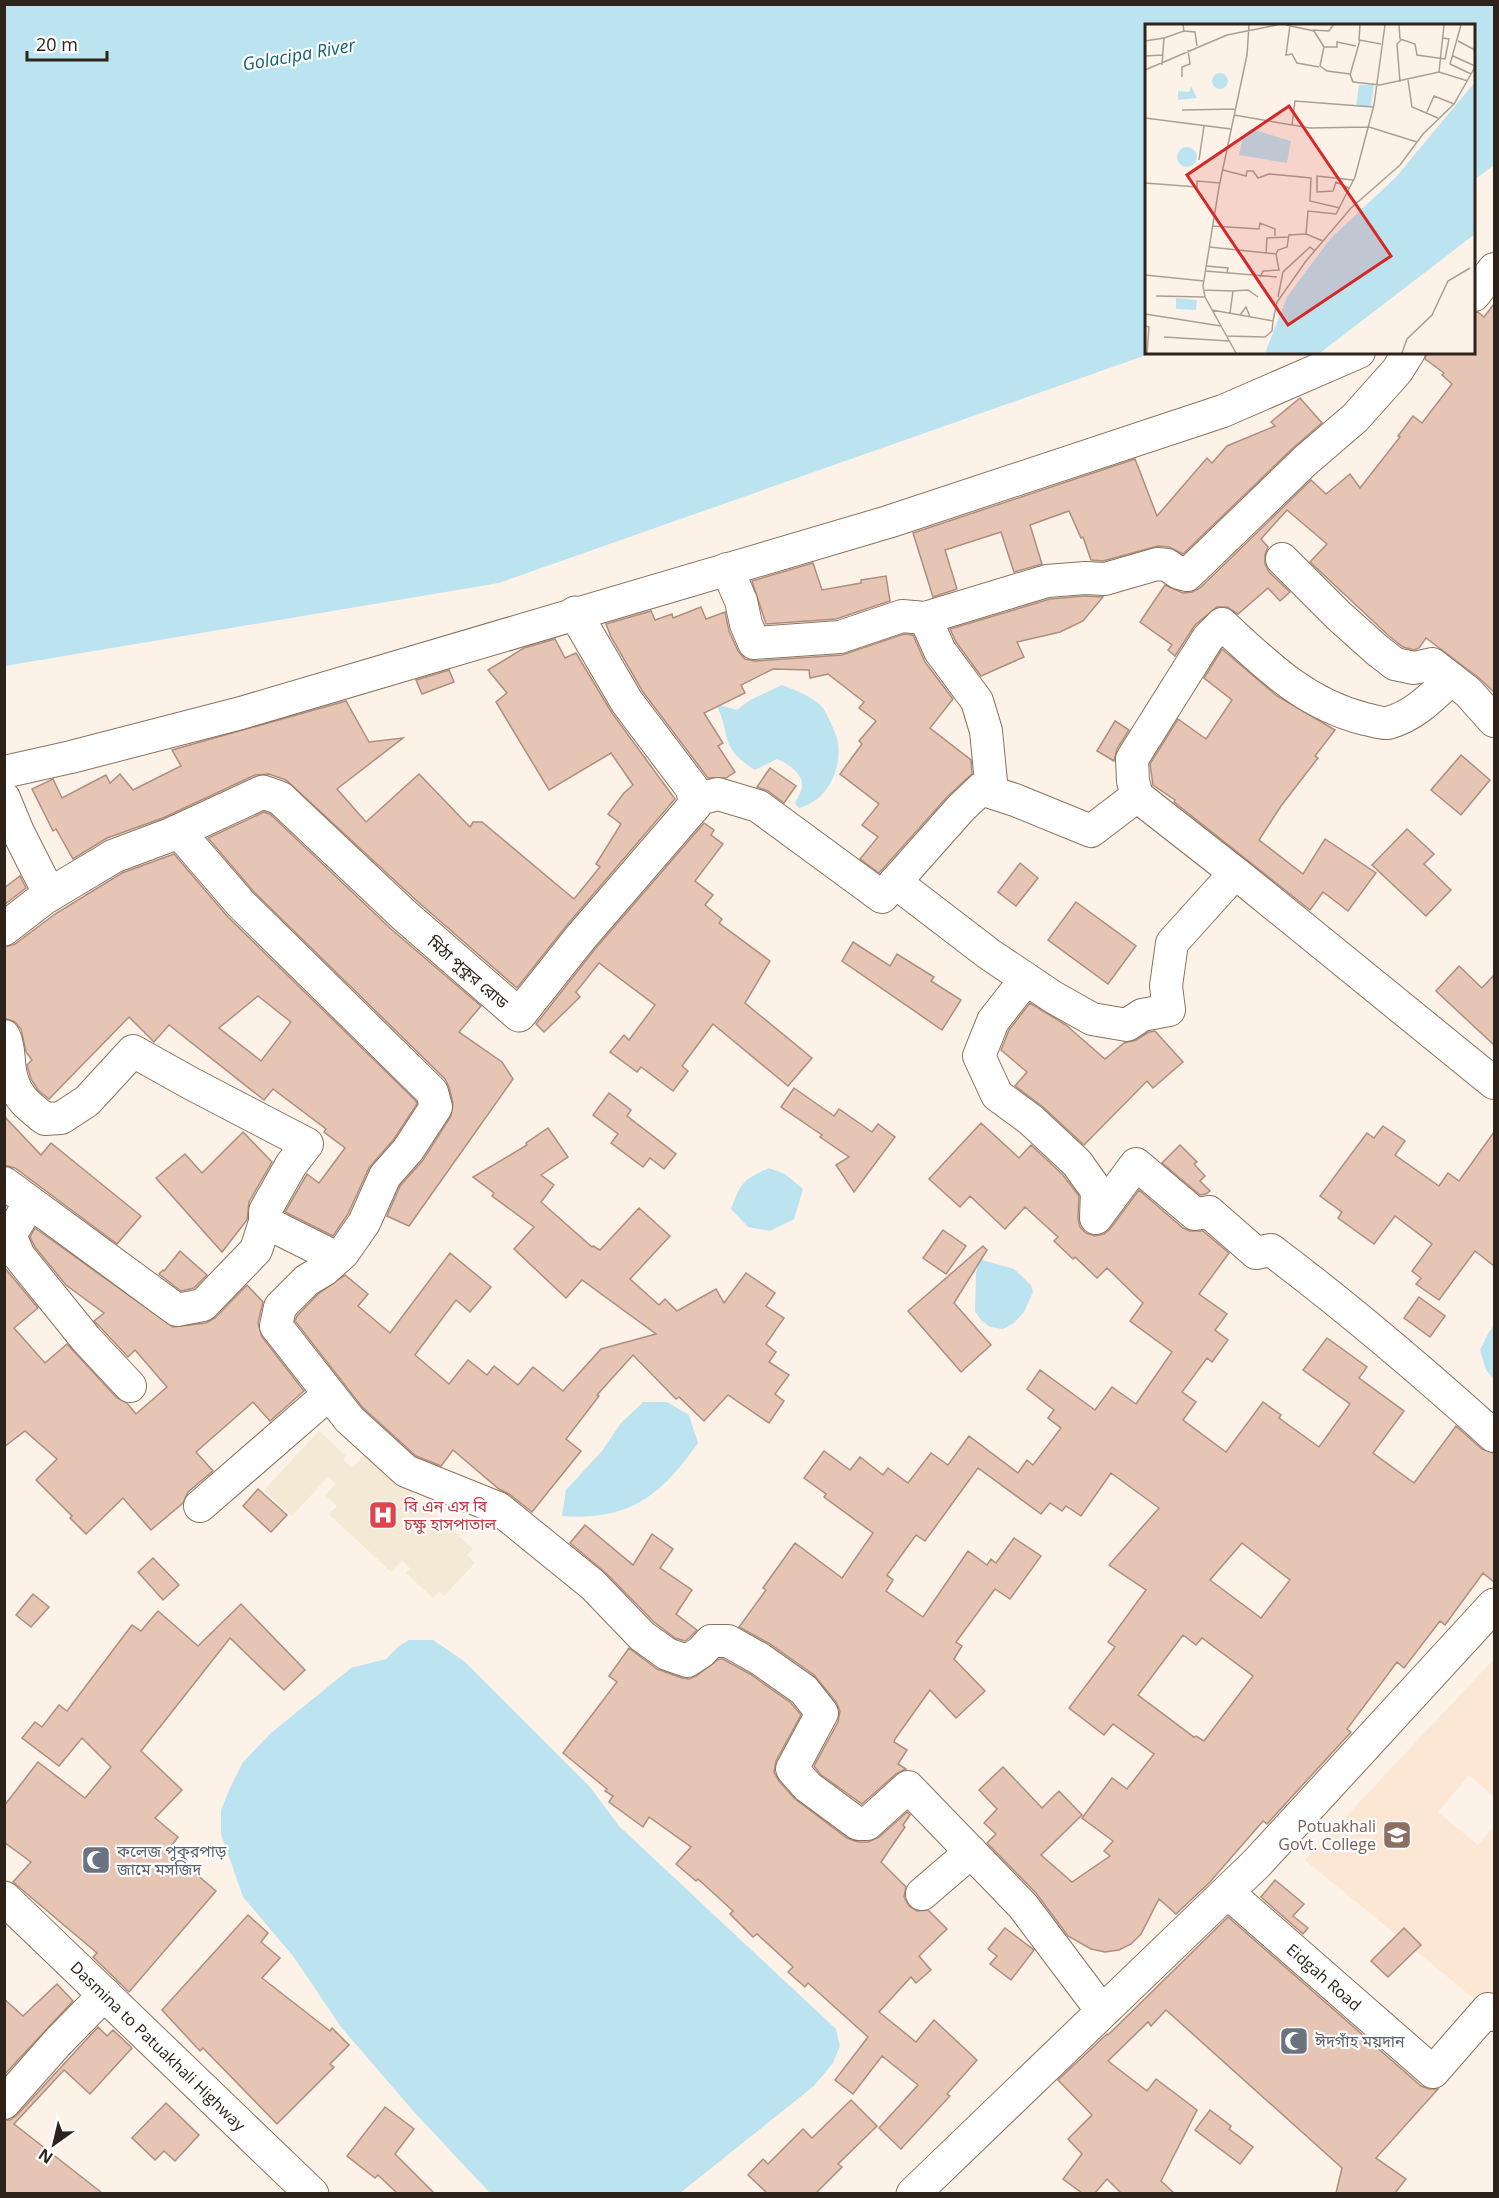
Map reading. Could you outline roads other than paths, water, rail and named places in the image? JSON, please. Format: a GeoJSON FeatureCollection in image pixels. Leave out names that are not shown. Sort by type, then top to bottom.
{"type":"FeatureCollection","features":[{"type":"Feature","properties":{"kind":"street"},"geometry":{"type":"LineString","coordinates":[[1475,293],[1494,269]]}},
{"type":"Feature","properties":{"kind":"street"},"geometry":{"type":"LineString","coordinates":[[4,772],[241,713],[888,522],[1223,411],[1354,354]]}},
{"type":"Feature","properties":{"kind":"street"},"geometry":{"type":"LineString","coordinates":[[727,569],[741,600],[746,624],[754,643],[840,637],[902,616],[925,618],[1047,581],[1105,579],[1157,564],[1187,575],[1305,462],[1355,418],[1397,371],[1408,354]]}},
{"type":"Feature","properties":{"kind":"street"},"geometry":{"type":"LineString","coordinates":[[1281,559],[1339,616],[1395,664],[1414,668],[1432,664],[1468,692],[1494,721]]}},
{"type":"Feature","properties":{"kind":"street"},"geometry":{"type":"LineString","coordinates":[[575,613],[627,702],[692,788],[696,800],[718,794],[758,806],[882,897],[961,808],[981,789],[1015,800],[1091,831],[1137,796]]}},
{"type":"Feature","properties":{"kind":"street"},"geometry":{"type":"LineString","coordinates":[[925,618],[940,651],[977,701],[986,731],[992,792]]}},
{"type":"Feature","properties":{"kind":"street"},"geometry":{"type":"LineString","coordinates":[[1451,679],[1412,713],[1385,724],[1345,714],[1306,695],[1261,660],[1222,624],[1208,638],[1132,759],[1133,781],[1137,796],[1494,1083]]}},
{"type":"Feature","properties":{"kind":"street","name":"মিঠা পুকুর রোড"},"geometry":{"type":"LineString","coordinates":[[4,929],[50,895],[114,856],[178,831],[263,792],[280,798],[404,915],[519,1015],[581,936],[695,805],[696,800]]}},
{"type":"Feature","properties":{"kind":"street"},"geometry":{"type":"LineString","coordinates":[[4,798],[18,832],[50,895]]}},
{"type":"Feature","properties":{"kind":"street"},"geometry":{"type":"LineString","coordinates":[[178,831],[241,903],[432,1092],[436,1107],[408,1150],[385,1176],[364,1223],[343,1253],[307,1280],[280,1307],[276,1326],[329,1394],[349,1419],[406,1471],[498,1508],[592,1585],[642,1636],[667,1654],[687,1661],[701,1652],[711,1641],[728,1641],[760,1659],[804,1690],[822,1713],[792,1769],[808,1787],[858,1824],[867,1824],[908,1787],[1023,1906],[1102,2011]]}},
{"type":"Feature","properties":{"kind":"street"},"geometry":{"type":"LineString","coordinates":[[895,882],[1053,998],[1092,1019],[1126,1025],[1142,1015],[1169,1010],[1166,987],[1172,943],[1235,873]]}},
{"type":"Feature","properties":{"kind":"street"},"geometry":{"type":"LineString","coordinates":[[1026,980],[993,1021],[980,1056],[997,1095],[1031,1120],[1077,1163],[1097,1191],[1096,1218],[1136,1164],[1196,1214],[1209,1212],[1256,1254],[1271,1250],[1316,1283],[1420,1370],[1494,1436]]}},
{"type":"Feature","properties":{"kind":"street"},"geometry":{"type":"LineString","coordinates":[[4,1036],[8,1045],[12,1079],[24,1103],[45,1119],[61,1118],[87,1101],[133,1050],[192,1084],[307,1144],[291,1165],[265,1211],[265,1222],[256,1250],[203,1305],[177,1310],[4,1183]]}},
{"type":"Feature","properties":{"kind":"street"},"geometry":{"type":"LineString","coordinates":[[30,1203],[10,1235],[19,1256],[86,1340],[130,1386]]}},
{"type":"Feature","properties":{"kind":"street"},"geometry":{"type":"LineString","coordinates":[[265,1222],[337,1258]]}},
{"type":"Feature","properties":{"kind":"street"},"geometry":{"type":"LineString","coordinates":[[200,1506],[329,1394]]}},
{"type":"Feature","properties":{"kind":"street"},"geometry":{"type":"LineString","coordinates":[[913,2193],[1257,1863],[1494,1605]]}},
{"type":"Feature","properties":{"kind":"street"},"geometry":{"type":"LineString","coordinates":[[922,1894],[971,1852]]}},
{"type":"Feature","properties":{"kind":"street","name":"Eidgah Road"},"geometry":{"type":"LineString","coordinates":[[1227,1892],[1433,2072],[1488,2009],[1494,2014]]}},
{"type":"Feature","properties":{"kind":"street","name":"Dasmina to Patuakhali Highway"},"geometry":{"type":"LineString","coordinates":[[4,1898],[312,2193]]}},
{"type":"Feature","properties":{"kind":"street"},"geometry":{"type":"LineString","coordinates":[[4,2103],[105,1994]]}},
{"type":"Feature","properties":{"kind":"water","name":"Golacipa River"},"geometry":{"type":"Polygon","coordinates":[[[5,4],[1494,5],[1494,165],[1475,179],[1475,24],[1145,24],[1145,354],[1149,354],[499,583],[5,666],[5,4]]]}},
{"type":"Feature","properties":{"kind":"water"},"geometry":{"type":"Polygon","coordinates":[[[782,685],[820,704],[838,742],[838,763],[830,783],[817,799],[799,808],[795,804],[802,785],[799,775],[777,759],[755,770],[743,762],[731,747],[716,704],[737,710],[750,700],[782,685]]]}},
{"type":"Feature","properties":{"kind":"water"},"geometry":{"type":"Polygon","coordinates":[[[769,1168],[785,1174],[803,1189],[794,1219],[770,1231],[748,1227],[731,1209],[744,1183],[769,1168]]]}},
{"type":"Feature","properties":{"kind":"water"},"geometry":{"type":"Polygon","coordinates":[[[979,1259],[1014,1269],[1031,1285],[1033,1292],[1024,1312],[1014,1323],[1003,1329],[990,1327],[975,1311],[976,1274],[979,1259]]]}},
{"type":"Feature","properties":{"kind":"water"},"geometry":{"type":"Polygon","coordinates":[[[1494,1325],[1494,1379],[1486,1370],[1480,1350],[1494,1325]]]}},
{"type":"Feature","properties":{"kind":"water"},"geometry":{"type":"Polygon","coordinates":[[[643,1402],[667,1402],[689,1415],[698,1443],[671,1477],[641,1501],[625,1509],[606,1514],[562,1516],[566,1490],[602,1451],[621,1423],[643,1402]]]}},
{"type":"Feature","properties":{"kind":"water"},"geometry":{"type":"Polygon","coordinates":[[[409,1640],[433,1640],[464,1661],[590,1787],[619,1826],[836,2029],[840,2046],[833,2063],[814,2086],[680,2193],[490,2193],[415,2113],[341,2027],[293,1956],[243,1897],[221,1834],[221,1810],[243,1762],[271,1733],[351,1668],[386,1659],[409,1640]]]}},
{"type":"Feature","properties":{"kind":"place","name":"বি এন এস বি চক্ষু হাসপাতাল"},"geometry":{"type":"Point","coordinates":[383,1515]}},
{"type":"Feature","properties":{"kind":"place","name":"Potuakhali Govt. College"},"geometry":{"type":"Point","coordinates":[1397,1835]}},
{"type":"Feature","properties":{"kind":"place","name":"কলেজ পুকুরপাড় জামে মসজিদ"},"geometry":{"type":"Point","coordinates":[96,1860]}},
{"type":"Feature","properties":{"kind":"place","name":"ঈদগাঁহ ময়দান"},"geometry":{"type":"Point","coordinates":[1294,2041]}}]}
